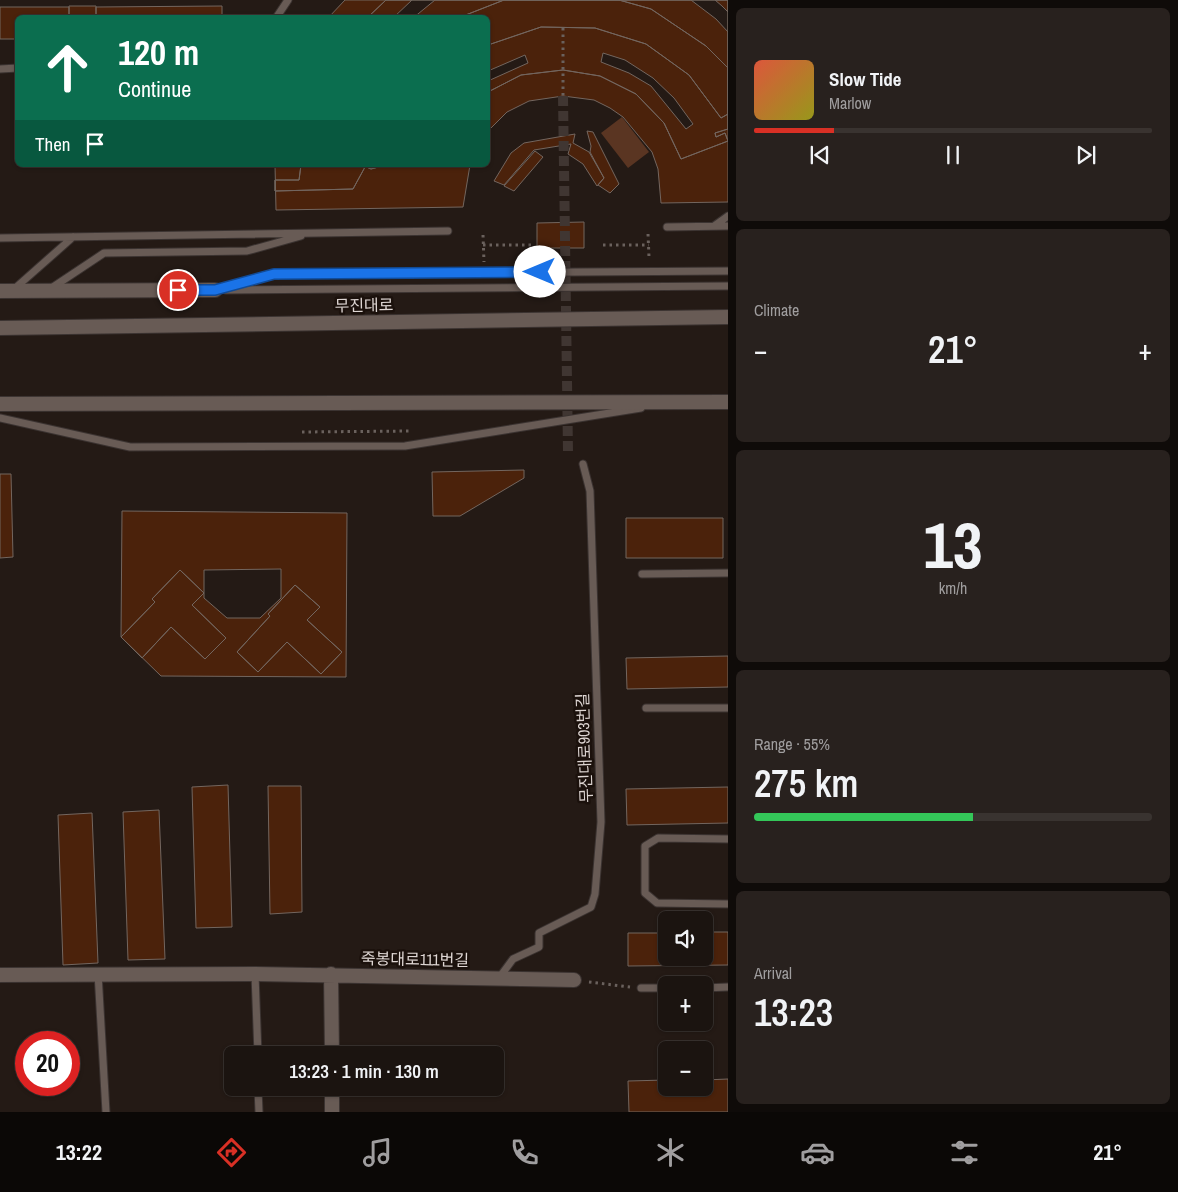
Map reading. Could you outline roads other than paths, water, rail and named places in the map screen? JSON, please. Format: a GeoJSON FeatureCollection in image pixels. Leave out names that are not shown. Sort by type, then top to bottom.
{"type":"FeatureCollection","features":[{"type":"Feature","properties":{"kind":"main road"},"geometry":{"type":"LineString","coordinates":[[6,291],[215,290]]}},
{"type":"Feature","properties":{"kind":"main road","name":"무진대로"},"geometry":{"type":"LineString","coordinates":[[0,328],[728,317]]}},
{"type":"Feature","properties":{"kind":"main road"},"geometry":{"type":"LineString","coordinates":[[0,404],[728,402]]}},
{"type":"Feature","properties":{"kind":"main road","name":"죽봉대로111번길"},"geometry":{"type":"LineString","coordinates":[[0,975],[98,973],[331,974],[574,980]]}},
{"type":"Feature","properties":{"kind":"main road"},"geometry":{"type":"LineString","coordinates":[[331,974],[332,1046]]}},
{"type":"Feature","properties":{"kind":"main road"},"geometry":{"type":"LineString","coordinates":[[332,1096],[332,1112]]}},
{"type":"Feature","properties":{"kind":"lane"},"geometry":{"type":"LineString","coordinates":[[278,15],[288,0]]}},
{"type":"Feature","properties":{"kind":"lane"},"geometry":{"type":"LineString","coordinates":[[0,68],[15,68]]}},
{"type":"Feature","properties":{"kind":"lane"},"geometry":{"type":"LineString","coordinates":[[712,226],[728,216]]}},
{"type":"Feature","properties":{"kind":"lane"},"geometry":{"type":"LineString","coordinates":[[667,227],[728,226]]}},
{"type":"Feature","properties":{"kind":"lane"},"geometry":{"type":"LineString","coordinates":[[0,238],[448,231]]}},
{"type":"Feature","properties":{"kind":"lane"},"geometry":{"type":"LineString","coordinates":[[48,291],[104,253],[246,251],[311,233]]}},
{"type":"Feature","properties":{"kind":"lane"},"geometry":{"type":"LineString","coordinates":[[6,291],[73,237]]}},
{"type":"Feature","properties":{"kind":"lane","name":"무진대로"},"geometry":{"type":"LineString","coordinates":[[215,290],[274,274],[728,270]]}},
{"type":"Feature","properties":{"kind":"lane"},"geometry":{"type":"LineString","coordinates":[[215,290],[728,286]]}},
{"type":"Feature","properties":{"kind":"lane"},"geometry":{"type":"LineString","coordinates":[[0,418],[130,447],[404,446],[677,402]]}},
{"type":"Feature","properties":{"kind":"lane","name":"무진대로903번길"},"geometry":{"type":"LineString","coordinates":[[499,978],[513,958],[539,947],[539,933],[592,906],[595,894],[600,812],[590,491],[583,464]]}},
{"type":"Feature","properties":{"kind":"lane"},"geometry":{"type":"LineString","coordinates":[[642,574],[728,573]]}},
{"type":"Feature","properties":{"kind":"lane"},"geometry":{"type":"LineString","coordinates":[[646,708],[728,708]]}},
{"type":"Feature","properties":{"kind":"lane"},"geometry":{"type":"LineString","coordinates":[[728,839],[658,838],[645,846],[644,871],[645,893],[657,903],[728,904]]}},
{"type":"Feature","properties":{"kind":"lane"},"geometry":{"type":"LineString","coordinates":[[98,973],[106,1112]]}},
{"type":"Feature","properties":{"kind":"lane"},"geometry":{"type":"LineString","coordinates":[[255,974],[258,1046]]}},
{"type":"Feature","properties":{"kind":"lane"},"geometry":{"type":"LineString","coordinates":[[713,988],[728,987]]}},
{"type":"Feature","properties":{"kind":"lane"},"geometry":{"type":"LineString","coordinates":[[640,988],[658,988]]}},
{"type":"Feature","properties":{"kind":"lane"},"geometry":{"type":"LineString","coordinates":[[258,1096],[259,1112]]}},
{"type":"Feature","properties":{"kind":"tunnel"},"geometry":{"type":"LineString","coordinates":[[563,96],[568,452]]}}]}
